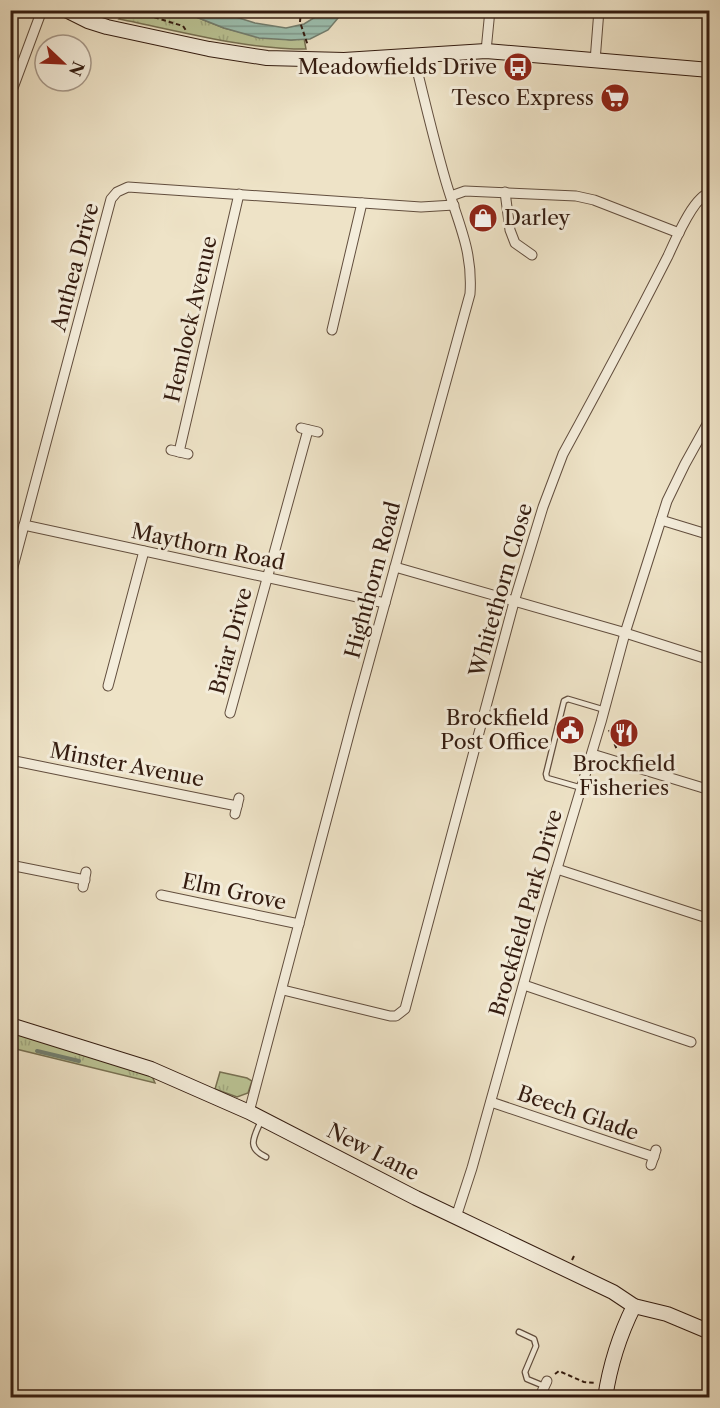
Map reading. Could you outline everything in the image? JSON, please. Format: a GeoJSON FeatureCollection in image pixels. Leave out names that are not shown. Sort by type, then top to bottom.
{"type":"FeatureCollection","features":[{"type":"Feature","properties":{"kind":"street"},"geometry":{"type":"LineString","coordinates":[[10,96],[42,10]]}},
{"type":"Feature","properties":{"kind":"street"},"geometry":{"type":"LineString","coordinates":[[66,10],[107,27],[267,58],[344,60],[486,51],[710,70]]}},
{"type":"Feature","properties":{"kind":"street"},"geometry":{"type":"LineString","coordinates":[[486,51],[490,10]]}},
{"type":"Feature","properties":{"kind":"street"},"geometry":{"type":"LineString","coordinates":[[595,61],[599,10]]}},
{"type":"Feature","properties":{"kind":"street","name":"Highthorn Road"},"geometry":{"type":"LineString","coordinates":[[256,1115],[299,924],[470,294],[471,271],[467,247],[414,57]]}},
{"type":"Feature","properties":{"kind":"street","name":"Anthea Drive"},"geometry":{"type":"LineString","coordinates":[[10,578],[111,199],[117,192],[128,187],[421,207],[453,201],[465,191],[576,196],[594,200],[679,233]]}},
{"type":"Feature","properties":{"kind":"street"},"geometry":{"type":"LineString","coordinates":[[505,192],[510,230],[515,243],[532,255]]}},
{"type":"Feature","properties":{"kind":"street","name":"Hemlock Avenue"},"geometry":{"type":"LineString","coordinates":[[179,452],[239,194]]}},
{"type":"Feature","properties":{"kind":"street","name":"Whitethorn Close"},"geometry":{"type":"LineString","coordinates":[[283,990],[390,1016],[396,1016],[405,1009],[514,602],[543,507],[563,454],[679,233],[699,199],[710,194]]}},
{"type":"Feature","properties":{"kind":"street"},"geometry":{"type":"LineString","coordinates":[[332,330],[362,203]]}},
{"type":"Feature","properties":{"kind":"street","name":"Brockfield Park Drive"},"geometry":{"type":"LineString","coordinates":[[456,1217],[557,868],[602,722],[625,633],[667,501],[684,464],[710,419]]}},
{"type":"Feature","properties":{"kind":"street","name":"Briar Drive"},"geometry":{"type":"LineString","coordinates":[[230,713],[309,430]]}},
{"type":"Feature","properties":{"kind":"street"},"geometry":{"type":"LineString","coordinates":[[661,520],[710,535]]}},
{"type":"Feature","properties":{"kind":"street","name":"Maythorn Road"},"geometry":{"type":"LineString","coordinates":[[24,525],[385,603]]}},
{"type":"Feature","properties":{"kind":"street"},"geometry":{"type":"LineString","coordinates":[[108,686],[144,551]]}},
{"type":"Feature","properties":{"kind":"street"},"geometry":{"type":"LineString","coordinates":[[395,567],[625,633],[710,660]]}},
{"type":"Feature","properties":{"kind":"street"},"geometry":{"type":"LineString","coordinates":[[592,754],[710,790]]}},
{"type":"Feature","properties":{"kind":"street","name":"Minster Avenue"},"geometry":{"type":"LineString","coordinates":[[10,760],[237,806]]}},
{"type":"Feature","properties":{"kind":"street"},"geometry":{"type":"LineString","coordinates":[[10,865],[85,879]]}},
{"type":"Feature","properties":{"kind":"street"},"geometry":{"type":"LineString","coordinates":[[557,868],[710,919]]}},
{"type":"Feature","properties":{"kind":"street","name":"Elm Grove"},"geometry":{"type":"LineString","coordinates":[[162,894],[299,924]]}},
{"type":"Feature","properties":{"kind":"street"},"geometry":{"type":"LineString","coordinates":[[524,984],[691,1041]]}},
{"type":"Feature","properties":{"kind":"street","name":"New Lane"},"geometry":{"type":"LineString","coordinates":[[10,1025],[151,1069],[256,1115],[456,1217],[613,1292],[634,1306],[667,1314],[710,1332]]}},
{"type":"Feature","properties":{"kind":"street","name":"Beech Glade"},"geometry":{"type":"LineString","coordinates":[[491,1102],[654,1157]]}},
{"type":"Feature","properties":{"kind":"street"},"geometry":{"type":"LineString","coordinates":[[605,1398],[613,1356],[634,1306]]}},
{"type":"Feature","properties":{"kind":"street"},"geometry":{"type":"LineString","coordinates":[[539,1398],[546,1384]]}},
{"type":"Feature","properties":{"kind":"lane"},"geometry":{"type":"LineString","coordinates":[[582,788],[547,778],[546,774],[564,701],[568,699],[605,710]]}},
{"type":"Feature","properties":{"kind":"lane"},"geometry":{"type":"LineString","coordinates":[[256,1115],[253,1145],[259,1154],[266,1157]]}},
{"type":"Feature","properties":{"kind":"lane"},"geometry":{"type":"LineString","coordinates":[[519,1332],[534,1339],[536,1346],[525,1372],[527,1379],[546,1384]]}},
{"type":"Feature","properties":{"kind":"path"},"geometry":{"type":"LineString","coordinates":[[270,10],[277,14],[300,16],[310,10]]}},
{"type":"Feature","properties":{"kind":"path"},"geometry":{"type":"LineString","coordinates":[[301,10],[300,22],[306,40]]}},
{"type":"Feature","properties":{"kind":"path"},"geometry":{"type":"LineString","coordinates":[[140,13],[183,26],[187,33],[186,44]]}},
{"type":"Feature","properties":{"kind":"path"},"geometry":{"type":"LineString","coordinates":[[602,722],[607,725],[615,741],[617,748],[615,760]]}},
{"type":"Feature","properties":{"kind":"path"},"geometry":{"type":"LineString","coordinates":[[546,1384],[559,1371],[584,1382],[596,1383]]}},
{"type":"Feature","properties":{"kind":"green space"},"geometry":{"type":"Polygon","coordinates":[[[128,11],[181,11],[240,32],[291,40],[304,38],[306,49],[235,43],[119,19],[128,11]]]}},
{"type":"Feature","properties":{"kind":"green space"},"geometry":{"type":"Polygon","coordinates":[[[10,1031],[152,1076],[155,1083],[16,1049],[11,1046],[10,1031]]]}},
{"type":"Feature","properties":{"kind":"green space"},"geometry":{"type":"Polygon","coordinates":[[[220,1072],[252,1081],[248,1093],[237,1097],[215,1089],[220,1072]]]}},
{"type":"Feature","properties":{"kind":"shaded area"},"geometry":{"type":"Polygon","coordinates":[[[181,11],[217,11],[255,23],[286,28],[304,24],[325,11],[344,11],[328,30],[310,39],[291,40],[259,38],[224,28],[181,11]]]}},
{"type":"Feature","properties":{"kind":"waterway"},"geometry":{"type":"LineString","coordinates":[[37,1051],[79,1061]]}},
{"type":"Feature","properties":{"kind":"place","name":"Meadowfields Drive"},"geometry":{"type":"Point","coordinates":[518,67]}},
{"type":"Feature","properties":{"kind":"place","name":"Tesco Express"},"geometry":{"type":"Point","coordinates":[615,98]}},
{"type":"Feature","properties":{"kind":"place","name":"Darley"},"geometry":{"type":"Point","coordinates":[483,218]}},
{"type":"Feature","properties":{"kind":"place","name":"Brockfield Post Office"},"geometry":{"type":"Point","coordinates":[570,730]}},
{"type":"Feature","properties":{"kind":"place","name":"Brockfield Fisheries"},"geometry":{"type":"Point","coordinates":[624,733]}}]}
